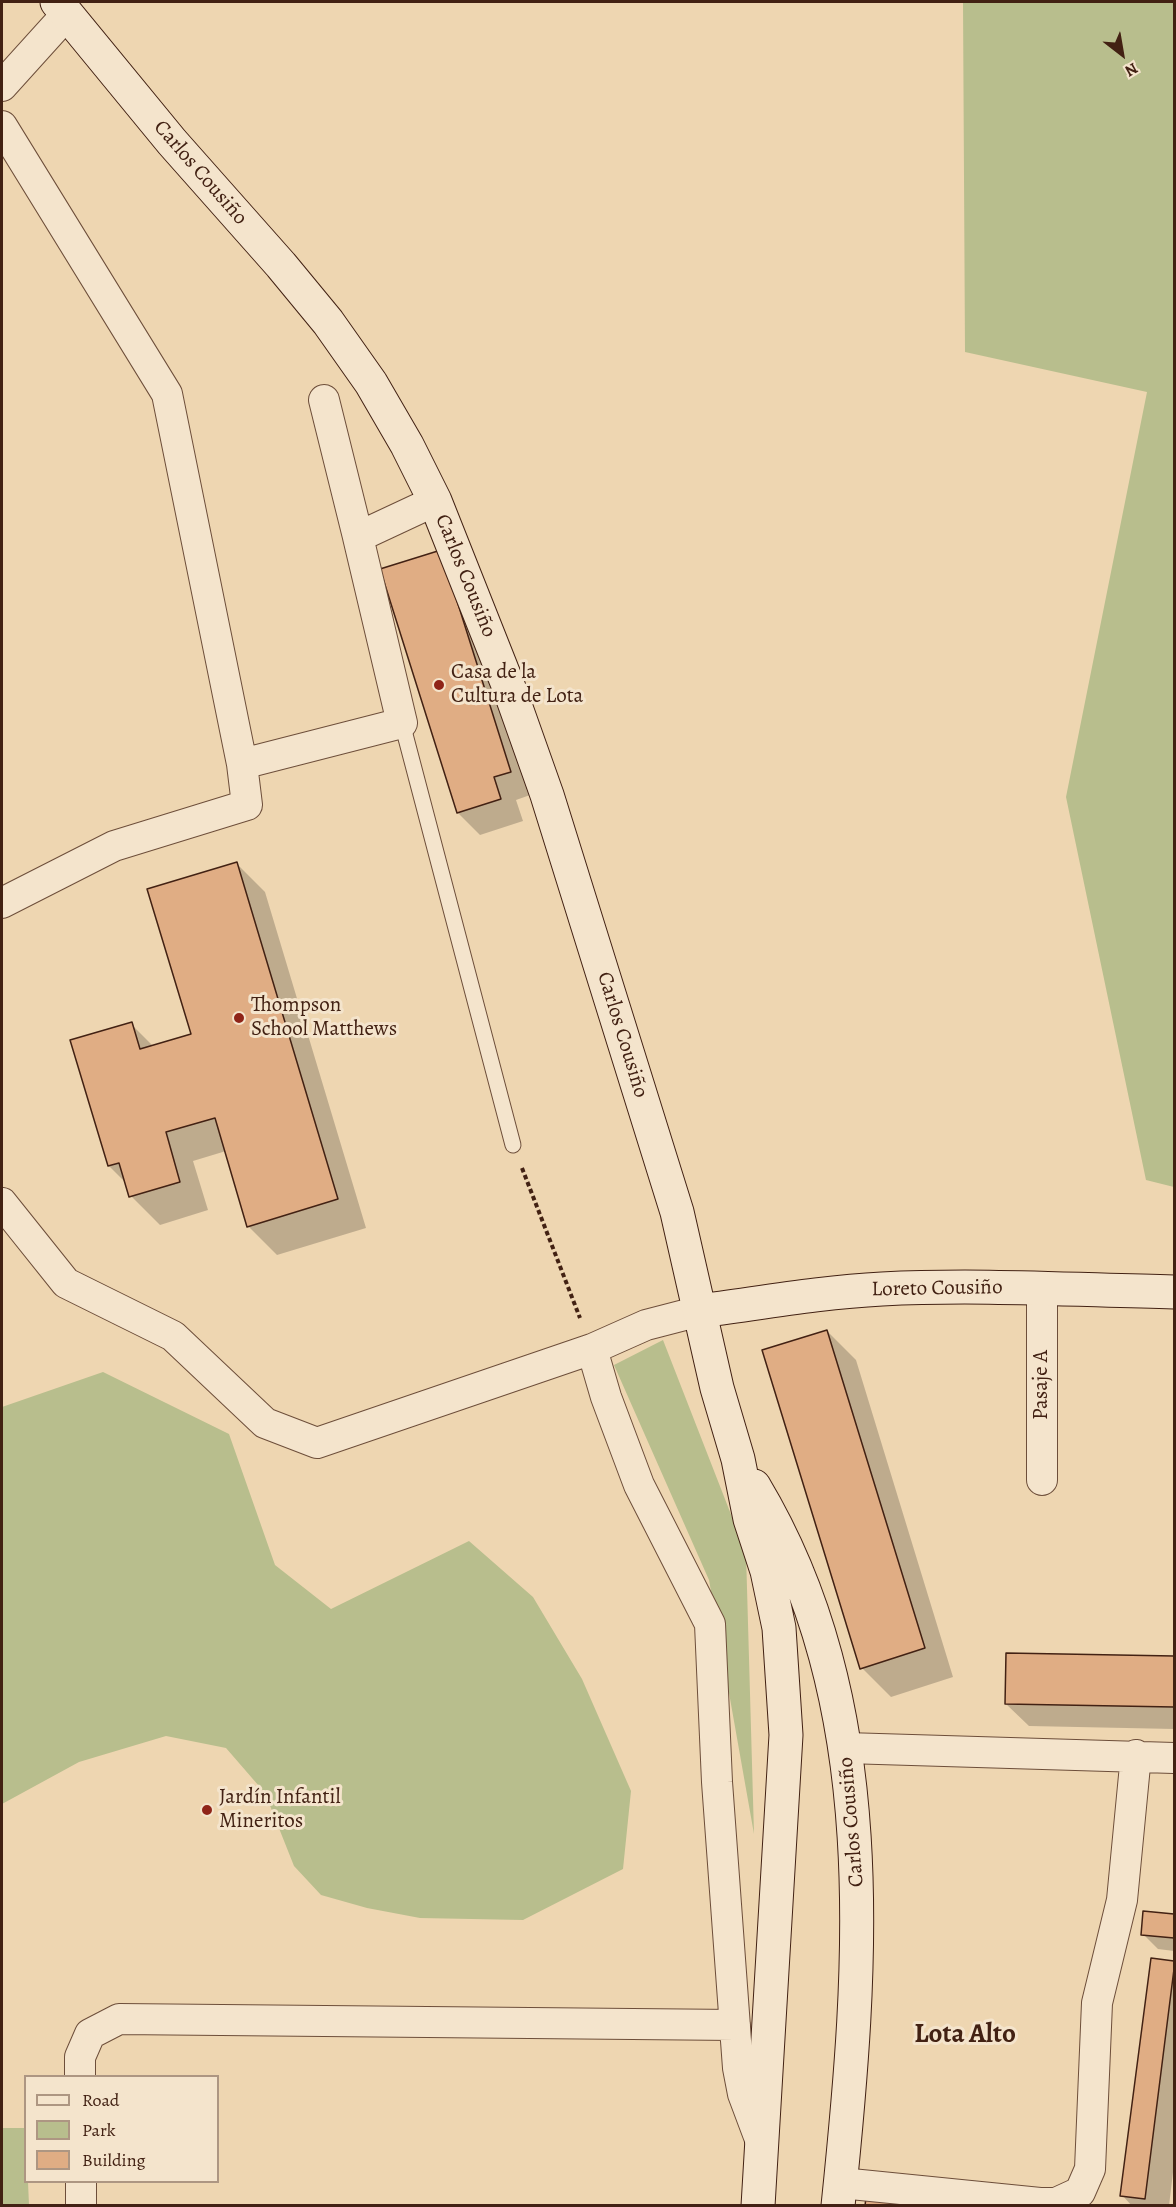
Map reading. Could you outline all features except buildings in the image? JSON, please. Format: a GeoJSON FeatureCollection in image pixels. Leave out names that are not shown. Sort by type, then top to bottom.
{"type":"FeatureCollection","features":[{"type":"Feature","properties":{"kind":"main road","name":"Carlos Cousiño"},"geometry":{"type":"LineString","coordinates":[[62,8],[172,142],[328,322],[371,383],[407,445],[435,501],[508,685],[547,795],[677,1212],[717,1388],[738,1459],[750,1519],[773,1597],[785,1697],[786,1735],[758,2205]]}},
{"type":"Feature","properties":{"kind":"main road","name":"Loreto Cousiño"},"geometry":{"type":"LineString","coordinates":[[700,1311],[883,1288],[1174,1292]]}},
{"type":"Feature","properties":{"kind":"main road","name":"Carlos Cousiño"},"geometry":{"type":"LineString","coordinates":[[738,1459],[782,1537],[797,1571],[837,1702],[846,1748],[854,1806],[859,1906],[858,1949],[840,2194]]}},
{"type":"Feature","properties":{"kind":"street"},"geometry":{"type":"LineString","coordinates":[[2,86],[62,8]]}},
{"type":"Feature","properties":{"kind":"street"},"geometry":{"type":"LineString","coordinates":[[2,126],[167,394],[242,764],[247,805],[114,846],[2,903]]}},
{"type":"Feature","properties":{"kind":"street"},"geometry":{"type":"LineString","coordinates":[[242,764],[402,723],[324,400]]}},
{"type":"Feature","properties":{"kind":"street"},"geometry":{"type":"LineString","coordinates":[[358,537],[435,501]]}},
{"type":"Feature","properties":{"kind":"street"},"geometry":{"type":"LineString","coordinates":[[2,1203],[66,1283],[173,1336],[265,1423],[317,1443],[592,1349],[646,1325],[700,1311]]}},
{"type":"Feature","properties":{"kind":"street","name":"Pasaje A"},"geometry":{"type":"LineString","coordinates":[[1042,1290],[1042,1480]]}},
{"type":"Feature","properties":{"kind":"street"},"geometry":{"type":"LineString","coordinates":[[592,1349],[606,1397],[639,1485],[710,1624],[717,1782],[738,2068],[743,2094],[761,2142]]}},
{"type":"Feature","properties":{"kind":"street"},"geometry":{"type":"LineString","coordinates":[[846,1748],[1136,1755],[1174,1758]]}},
{"type":"Feature","properties":{"kind":"street"},"geometry":{"type":"LineString","coordinates":[[840,2194],[1040,2204],[1056,2203],[1080,2192],[1090,2169],[1097,2003],[1122,1900],[1136,1755]]}},
{"type":"Feature","properties":{"kind":"street"},"geometry":{"type":"LineString","coordinates":[[80,2075],[80,2057],[90,2034],[119,2019],[735,2025]]}},
{"type":"Feature","properties":{"kind":"street"},"geometry":{"type":"LineString","coordinates":[[81,2183],[81,2205]]}},
{"type":"Feature","properties":{"kind":"lane"},"geometry":{"type":"LineString","coordinates":[[402,723],[513,1145]]}},
{"type":"Feature","properties":{"kind":"path"},"geometry":{"type":"LineString","coordinates":[[513,1145],[592,1349]]}},
{"type":"Feature","properties":{"kind":"green space"},"geometry":{"type":"Polygon","coordinates":[[[963,2],[1174,2],[1174,1187],[1146,1180],[1066,797],[1147,392],[965,352],[963,2]]]}},
{"type":"Feature","properties":{"kind":"green space"},"geometry":{"type":"Polygon","coordinates":[[[663,1340],[746,1553],[754,1834],[709,1580],[614,1365],[663,1340]]]}},
{"type":"Feature","properties":{"kind":"green space"},"geometry":{"type":"Polygon","coordinates":[[[103,1372],[229,1434],[275,1565],[331,1609],[469,1541],[533,1597],[582,1679],[631,1791],[623,1869],[523,1920],[420,1918],[367,1908],[321,1895],[294,1866],[265,1793],[226,1748],[166,1736],[79,1762],[2,1804],[2,1407],[103,1372]]]}},
{"type":"Feature","properties":{"kind":"green space"},"geometry":{"type":"Polygon","coordinates":[[[2,2128],[24,2128],[24,2183],[28,2183],[29,2205],[2,2205],[2,2128]]]}},
{"type":"Feature","properties":{"kind":"place","name":"Casa de la Cultura de Lota"},"geometry":{"type":"Point","coordinates":[439,685]}},
{"type":"Feature","properties":{"kind":"place","name":"Thompson School Matthews"},"geometry":{"type":"Point","coordinates":[239,1018]}},
{"type":"Feature","properties":{"kind":"place","name":"Jardín Infantil Mineritos"},"geometry":{"type":"Point","coordinates":[207,1810]}},
{"type":"Feature","properties":{"kind":"district","name":"Lota Alto"},"geometry":{"type":"Point","coordinates":[965,2035]}}]}
